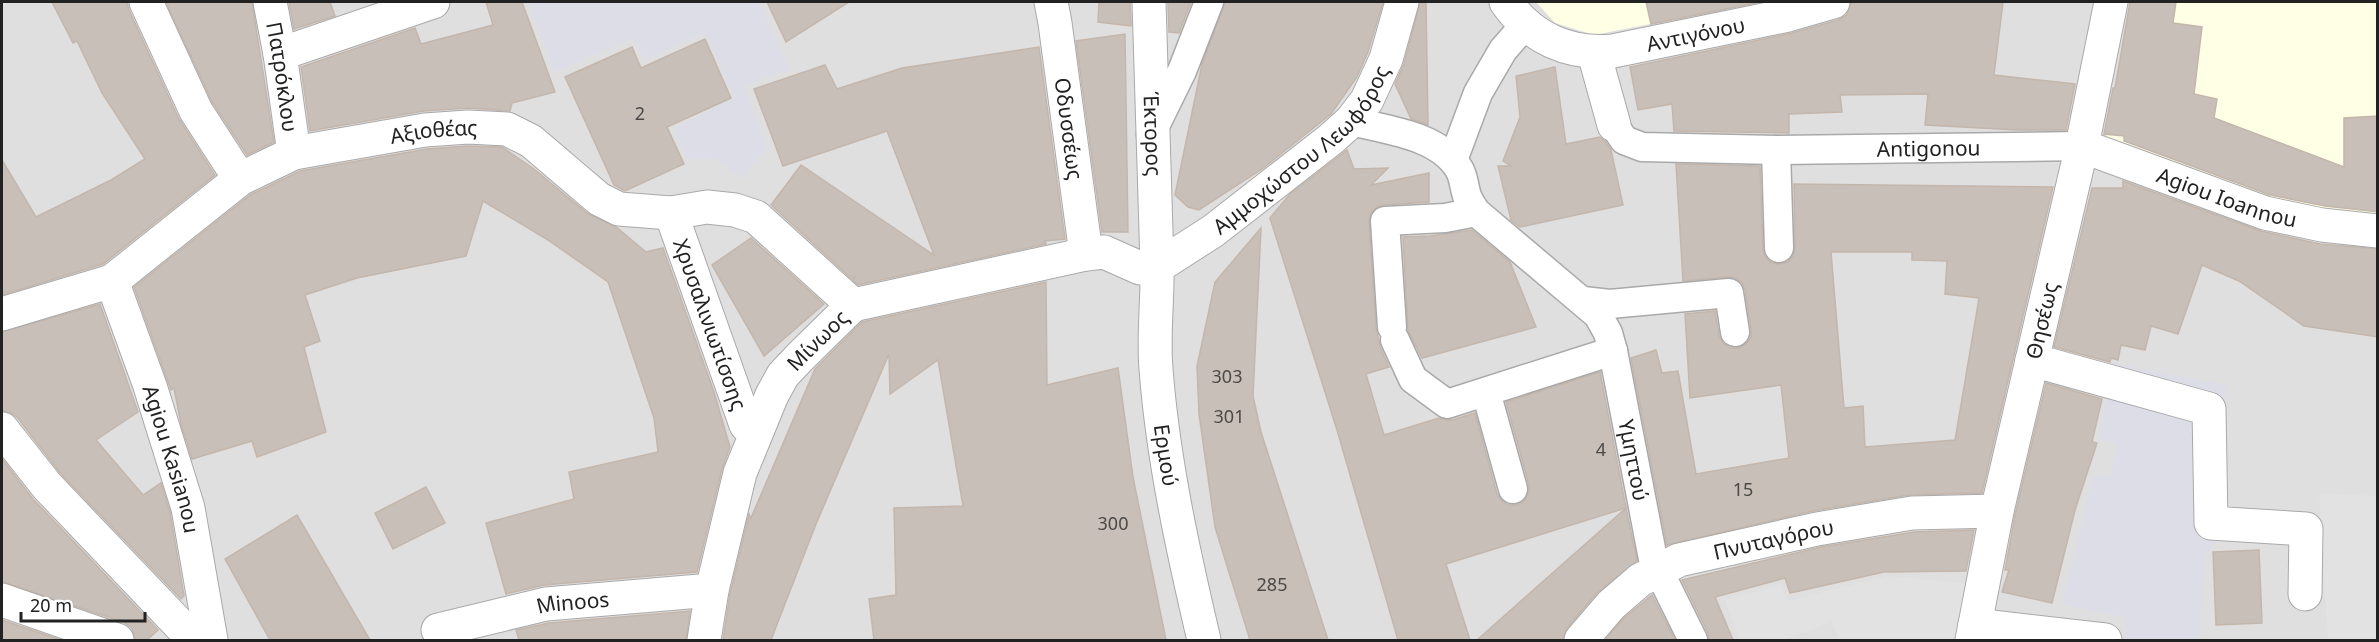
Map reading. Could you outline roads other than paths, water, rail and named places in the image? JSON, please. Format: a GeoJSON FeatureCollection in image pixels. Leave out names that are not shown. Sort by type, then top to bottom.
{"type":"FeatureCollection","features":[{"type":"Feature","properties":{"kind":"street"},"geometry":{"type":"LineString","coordinates":[[146,2],[196,111],[240,179]]}},
{"type":"Feature","properties":{"kind":"street","name":"Πατρόκλου"},"geometry":{"type":"LineString","coordinates":[[270,2],[294,153]]}},
{"type":"Feature","properties":{"kind":"street"},"geometry":{"type":"LineString","coordinates":[[280,54],[433,2]]}},
{"type":"Feature","properties":{"kind":"street","name":"Οδυσσέως"},"geometry":{"type":"LineString","coordinates":[[1051,2],[1056,23],[1086,254]]}},
{"type":"Feature","properties":{"kind":"street","name":"Έκτορος"},"geometry":{"type":"LineString","coordinates":[[1149,2],[1151,134],[1157,267]]}},
{"type":"Feature","properties":{"kind":"street"},"geometry":{"type":"LineString","coordinates":[[1151,134],[1182,71],[1209,2]]}},
{"type":"Feature","properties":{"kind":"street","name":"Αμμοχώστου Λεωφόρος"},"geometry":{"type":"LineString","coordinates":[[1157,267],[1213,231],[1351,121],[1367,100],[1386,59],[1402,2]]}},
{"type":"Feature","properties":{"kind":"street","name":"Αντιγόνου"},"geometry":{"type":"LineString","coordinates":[[1515,13],[1549,40],[1581,52],[1593,53],[1613,51],[1788,15],[1833,2]]}},
{"type":"Feature","properties":{"kind":"street","name":"Θησέως"},"geometry":{"type":"LineString","coordinates":[[1974,633],[1997,511],[2082,146],[2111,2]]}},
{"type":"Feature","properties":{"kind":"street"},"geometry":{"type":"LineString","coordinates":[[1351,121],[1417,138],[1453,160],[1478,93],[1503,50],[1515,13]]}},
{"type":"Feature","properties":{"kind":"street"},"geometry":{"type":"LineString","coordinates":[[1593,53],[1614,124]]}},
{"type":"Feature","properties":{"kind":"street","name":"Antigonou"},"geometry":{"type":"LineString","coordinates":[[1614,124],[1624,140],[1642,147],[1776,150],[2082,146]]}},
{"type":"Feature","properties":{"kind":"street","name":"Αξιοθέας"},"geometry":{"type":"LineString","coordinates":[[2,315],[112,281],[240,179],[294,153],[425,130],[468,127],[507,129],[531,141],[600,199],[619,209],[671,213],[707,207],[735,210],[756,217],[853,305]]}},
{"type":"Feature","properties":{"kind":"street","name":"Agiou Ioannou"},"geometry":{"type":"LineString","coordinates":[[2082,146],[2265,213],[2322,225],[2378,231]]}},
{"type":"Feature","properties":{"kind":"street"},"geometry":{"type":"LineString","coordinates":[[1776,150],[1779,248]]}},
{"type":"Feature","properties":{"kind":"street","name":"Υμηττού"},"geometry":{"type":"LineString","coordinates":[[1453,160],[1461,172],[1468,198],[1476,212],[1583,301],[1598,315],[1608,333],[1653,560],[1693,640]]}},
{"type":"Feature","properties":{"kind":"street"},"geometry":{"type":"LineString","coordinates":[[1476,212],[1445,218],[1385,221],[1394,334],[1413,379],[1447,404],[1613,351]]}},
{"type":"Feature","properties":{"kind":"street","name":"Χρυσαλινιωτίσσης"},"geometry":{"type":"LineString","coordinates":[[671,213],[746,425],[755,433]]}},
{"type":"Feature","properties":{"kind":"street","name":"Μίνωος"},"geometry":{"type":"LineString","coordinates":[[704,640],[712,590],[740,473],[772,394],[783,375],[853,305],[1086,254],[1104,252],[1140,268],[1157,267]]}},
{"type":"Feature","properties":{"kind":"street","name":"Ερμού"},"geometry":{"type":"LineString","coordinates":[[1157,267],[1156,367],[1168,466],[1185,559],[1204,640]]}},
{"type":"Feature","properties":{"kind":"street","name":"Agiou Kasianou"},"geometry":{"type":"LineString","coordinates":[[112,281],[150,386],[188,508],[211,640]]}},
{"type":"Feature","properties":{"kind":"street"},"geometry":{"type":"LineString","coordinates":[[1583,301],[1610,304],[1729,293],[1734,332]]}},
{"type":"Feature","properties":{"kind":"street"},"geometry":{"type":"LineString","coordinates":[[2032,360],[2209,409],[2211,523],[2306,529],[2305,594]]}},
{"type":"Feature","properties":{"kind":"street"},"geometry":{"type":"LineString","coordinates":[[1486,392],[1513,489]]}},
{"type":"Feature","properties":{"kind":"street"},"geometry":{"type":"LineString","coordinates":[[2,429],[47,486],[194,640]]}},
{"type":"Feature","properties":{"kind":"street","name":"Πνυταγόρου"},"geometry":{"type":"LineString","coordinates":[[1581,640],[1611,605],[1640,580],[1657,570],[1695,556],[1817,529],[1912,513],[1997,511]]}},
{"type":"Feature","properties":{"kind":"street","name":"Minoos"},"geometry":{"type":"LineString","coordinates":[[438,630],[546,604],[712,590]]}},
{"type":"Feature","properties":{"kind":"street"},"geometry":{"type":"LineString","coordinates":[[2,600],[117,640]]}},
{"type":"Feature","properties":{"kind":"street"},"geometry":{"type":"LineString","coordinates":[[1974,633],[2105,640]]}}]}
